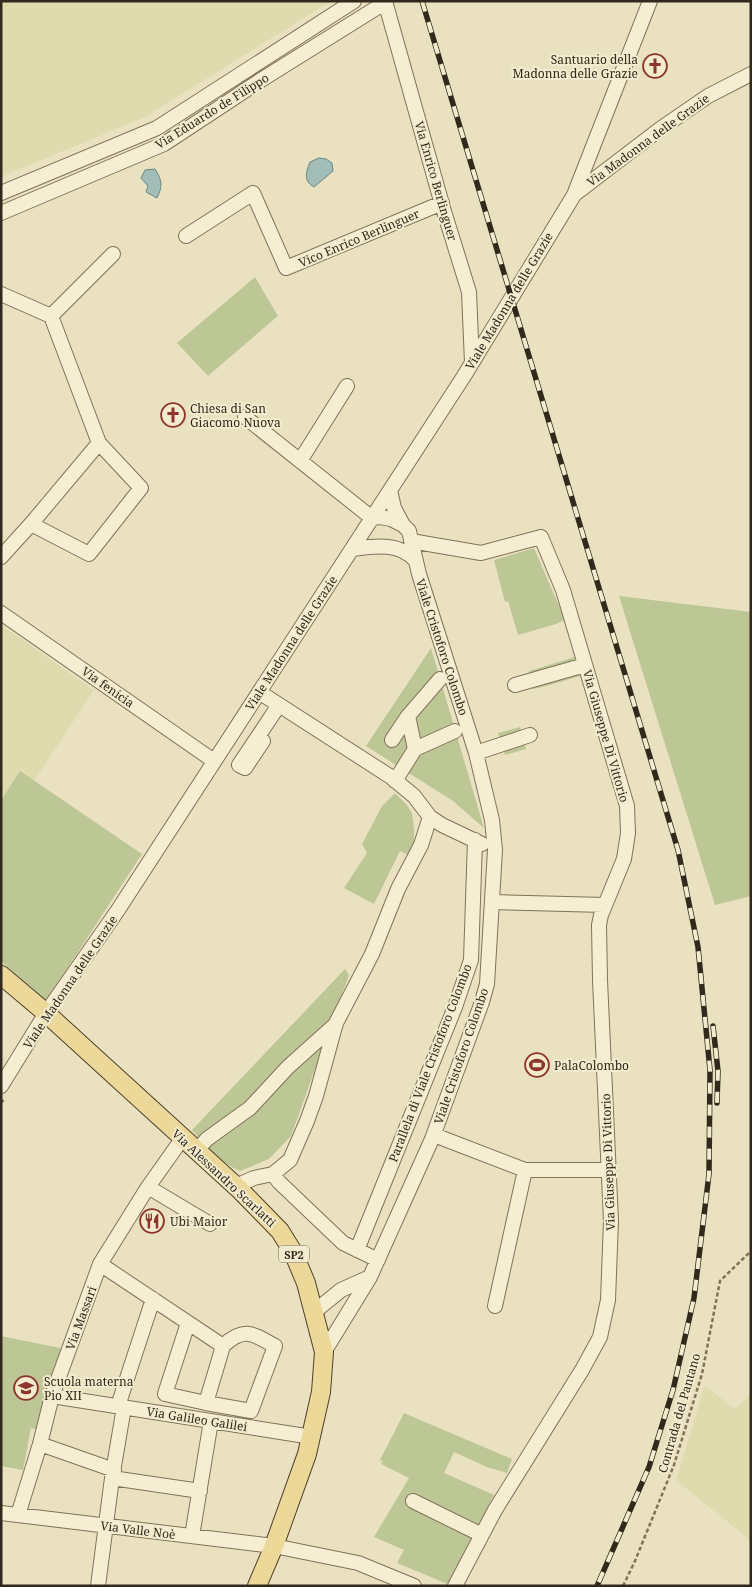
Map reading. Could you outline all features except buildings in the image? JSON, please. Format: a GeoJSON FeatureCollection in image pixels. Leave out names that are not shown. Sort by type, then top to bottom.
{"type":"FeatureCollection","features":[{"type":"Feature","properties":{"kind":"main road","name":"Via Alessandro Scarlatti"},"geometry":{"type":"LineString","coordinates":[[1,975],[46,1013],[182,1139],[236,1186],[280,1231],[293,1252],[306,1283],[324,1352],[321,1392],[307,1454],[274,1546],[257,1586]]}},
{"type":"Feature","properties":{"kind":"street","name":"Via Eduardo de Filippo"},"geometry":{"type":"LineString","coordinates":[[1,193],[157,128],[354,1]]}},
{"type":"Feature","properties":{"kind":"street"},"geometry":{"type":"LineString","coordinates":[[574,195],[650,1]]}},
{"type":"Feature","properties":{"kind":"street","name":"Via Eduardo de Filippo"},"geometry":{"type":"LineString","coordinates":[[1,213],[164,144],[261,80],[386,2]]}},
{"type":"Feature","properties":{"kind":"street","name":"Via Enrico Berlinguer"},"geometry":{"type":"LineString","coordinates":[[386,2],[469,292],[472,363]]}},
{"type":"Feature","properties":{"kind":"street","name":"Via Madonna delle Grazie"},"geometry":{"type":"LineString","coordinates":[[574,195],[660,129],[708,96],[751,74]]}},
{"type":"Feature","properties":{"kind":"street","name":"Vico Enrico Berlinguer"},"geometry":{"type":"LineString","coordinates":[[186,236],[253,192],[286,268],[442,203]]}},
{"type":"Feature","properties":{"kind":"street","name":"Viale Madonna delle Grazie"},"geometry":{"type":"LineString","coordinates":[[1,1086],[46,1013],[118,910],[472,363],[574,195]]}},
{"type":"Feature","properties":{"kind":"street"},"geometry":{"type":"LineString","coordinates":[[51,316],[113,254]]}},
{"type":"Feature","properties":{"kind":"street"},"geometry":{"type":"LineString","coordinates":[[1,294],[51,316],[99,443],[140,488],[89,554],[31,524]]}},
{"type":"Feature","properties":{"kind":"street"},"geometry":{"type":"LineString","coordinates":[[300,461],[347,386]]}},
{"type":"Feature","properties":{"kind":"street"},"geometry":{"type":"LineString","coordinates":[[245,417],[371,520],[374,538],[381,544],[406,552],[416,561]]}},
{"type":"Feature","properties":{"kind":"street"},"geometry":{"type":"LineString","coordinates":[[1,557],[99,443]]}},
{"type":"Feature","properties":{"kind":"street","name":"Viale Cristoforo Colombo"},"geometry":{"type":"LineString","coordinates":[[324,1352],[370,1277],[434,1135],[487,984],[495,850],[492,820],[476,753],[416,561],[409,531],[394,508],[390,490]]}},
{"type":"Feature","properties":{"kind":"street"},"geometry":{"type":"LineString","coordinates":[[371,520],[380,516],[403,524]]}},
{"type":"Feature","properties":{"kind":"street","name":"Via Giuseppe Di Vittorio"},"geometry":{"type":"LineString","coordinates":[[411,541],[481,553],[541,537],[563,590],[628,817],[628,833],[624,859],[599,925],[612,1221],[608,1300],[600,1337],[582,1370],[495,1510],[454,1586]]}},
{"type":"Feature","properties":{"kind":"street"},"geometry":{"type":"LineString","coordinates":[[352,549],[388,547]]}},
{"type":"Feature","properties":{"kind":"street","name":"Via fenicia"},"geometry":{"type":"LineString","coordinates":[[1,613],[214,761]]}},
{"type":"Feature","properties":{"kind":"street"},"geometry":{"type":"LineString","coordinates":[[515,685],[585,665]]}},
{"type":"Feature","properties":{"kind":"street"},"geometry":{"type":"LineString","coordinates":[[392,740],[408,716],[440,678]]}},
{"type":"Feature","properties":{"kind":"street"},"geometry":{"type":"LineString","coordinates":[[259,692],[395,781],[414,796],[430,817],[442,825],[495,850]]}},
{"type":"Feature","properties":{"kind":"street"},"geometry":{"type":"LineString","coordinates":[[257,738],[279,705]]}},
{"type":"Feature","properties":{"kind":"street"},"geometry":{"type":"LineString","coordinates":[[408,716],[414,749]]}},
{"type":"Feature","properties":{"kind":"street"},"geometry":{"type":"LineString","coordinates":[[395,781],[414,749],[455,731]]}},
{"type":"Feature","properties":{"kind":"street"},"geometry":{"type":"LineString","coordinates":[[476,753],[530,735]]}},
{"type":"Feature","properties":{"kind":"street"},"geometry":{"type":"LineString","coordinates":[[236,1186],[254,1178],[273,1174],[290,1160],[316,1096],[336,1023],[372,954],[398,889],[421,845],[430,817]]}},
{"type":"Feature","properties":{"kind":"street","name":"Parallela di Viale Cristoforo Colombo"},"geometry":{"type":"LineString","coordinates":[[356,1250],[455,1007],[471,960],[475,840]]}},
{"type":"Feature","properties":{"kind":"street"},"geometry":{"type":"LineString","coordinates":[[493,902],[605,905]]}},
{"type":"Feature","properties":{"kind":"street"},"geometry":{"type":"LineString","coordinates":[[196,1151],[207,1139],[250,1108],[288,1067],[336,1023]]}},
{"type":"Feature","properties":{"kind":"street"},"geometry":{"type":"LineString","coordinates":[[434,1135],[525,1170],[609,1170]]}},
{"type":"Feature","properties":{"kind":"street","name":"Via Massari"},"geometry":{"type":"LineString","coordinates":[[18,1516],[40,1444],[52,1396],[100,1264],[148,1187],[182,1139]]}},
{"type":"Feature","properties":{"kind":"street"},"geometry":{"type":"LineString","coordinates":[[495,1306],[525,1170]]}},
{"type":"Feature","properties":{"kind":"street"},"geometry":{"type":"LineString","coordinates":[[273,1174],[343,1243],[378,1260]]}},
{"type":"Feature","properties":{"kind":"street"},"geometry":{"type":"LineString","coordinates":[[148,1187],[210,1224]]}},
{"type":"Feature","properties":{"kind":"street"},"geometry":{"type":"LineString","coordinates":[[100,1264],[223,1346]]}},
{"type":"Feature","properties":{"kind":"street"},"geometry":{"type":"LineString","coordinates":[[314,1312],[341,1290],[370,1277]]}},
{"type":"Feature","properties":{"kind":"street"},"geometry":{"type":"LineString","coordinates":[[98,1586],[121,1407],[153,1299]]}},
{"type":"Feature","properties":{"kind":"street"},"geometry":{"type":"LineString","coordinates":[[155,1412],[164,1394],[188,1323]]}},
{"type":"Feature","properties":{"kind":"street"},"geometry":{"type":"LineString","coordinates":[[164,1394],[251,1411],[275,1346],[252,1334],[231,1338],[223,1346],[206,1402]]}},
{"type":"Feature","properties":{"kind":"street","name":"Via Galileo Galilei"},"geometry":{"type":"LineString","coordinates":[[52,1396],[312,1436]]}},
{"type":"Feature","properties":{"kind":"street"},"geometry":{"type":"LineString","coordinates":[[192,1536],[212,1421]]}},
{"type":"Feature","properties":{"kind":"street"},"geometry":{"type":"LineString","coordinates":[[40,1444],[113,1474],[200,1491]]}},
{"type":"Feature","properties":{"kind":"street"},"geometry":{"type":"LineString","coordinates":[[412,1501],[482,1535]]}},
{"type":"Feature","properties":{"kind":"street","name":"Via Valle Noè"},"geometry":{"type":"LineString","coordinates":[[1,1513],[274,1546]]}},
{"type":"Feature","properties":{"kind":"street"},"geometry":{"type":"LineString","coordinates":[[274,1546],[358,1563],[414,1586]]}},
{"type":"Feature","properties":{"kind":"path","name":"Contrada del Pantano"},"geometry":{"type":"LineString","coordinates":[[623,1586],[674,1465],[702,1374],[720,1282],[751,1251]]}},
{"type":"Feature","properties":{"kind":"shaded area"},"geometry":{"type":"Polygon","coordinates":[[[1,1],[331,1],[145,117],[1,177],[1,1]]]}},
{"type":"Feature","properties":{"kind":"shaded area"},"geometry":{"type":"Polygon","coordinates":[[[1,625],[94,690],[34,781],[20,771],[1,800],[1,625]]]}},
{"type":"Feature","properties":{"kind":"shaded area"},"geometry":{"type":"Polygon","coordinates":[[[705,1385],[734,1409],[751,1394],[751,1541],[676,1480],[705,1385]]]}},
{"type":"Feature","properties":{"kind":"green space"},"geometry":{"type":"Polygon","coordinates":[[[255,277],[278,316],[208,376],[177,343],[255,277]]]}},
{"type":"Feature","properties":{"kind":"green space"},"geometry":{"type":"Polygon","coordinates":[[[534,548],[565,620],[518,635],[508,601],[505,602],[494,560],[534,548]]]}},
{"type":"Feature","properties":{"kind":"green space"},"geometry":{"type":"Polygon","coordinates":[[[619,596],[751,612],[751,896],[715,905],[619,596]]]}},
{"type":"Feature","properties":{"kind":"green space"},"geometry":{"type":"Polygon","coordinates":[[[431,648],[484,828],[453,801],[366,746],[431,648]]]}},
{"type":"Feature","properties":{"kind":"green space"},"geometry":{"type":"Polygon","coordinates":[[[575,657],[580,676],[533,689],[529,671],[575,657]]]}},
{"type":"Feature","properties":{"kind":"green space"},"geometry":{"type":"Polygon","coordinates":[[[520,727],[526,749],[505,755],[498,733],[520,727]]]}},
{"type":"Feature","properties":{"kind":"green space"},"geometry":{"type":"Polygon","coordinates":[[[20,771],[142,854],[46,1001],[1,961],[1,800],[20,771]]]}},
{"type":"Feature","properties":{"kind":"green space"},"geometry":{"type":"Polygon","coordinates":[[[395,793],[412,813],[414,844],[408,855],[400,851],[374,904],[344,888],[367,853],[362,844],[382,806],[395,793]]]}},
{"type":"Feature","properties":{"kind":"green space"},"geometry":{"type":"Polygon","coordinates":[[[345,969],[349,975],[291,1136],[269,1159],[240,1171],[233,1168],[214,1154],[192,1130],[345,969]]]}},
{"type":"Feature","properties":{"kind":"green space","name":"Scuola materna Pio XII"},"geometry":{"type":"Polygon","coordinates":[[[1,1336],[65,1349],[37,1430],[31,1428],[23,1470],[1,1466],[1,1336]]]}},
{"type":"Feature","properties":{"kind":"green space"},"geometry":{"type":"Polygon","coordinates":[[[404,1413],[512,1459],[507,1473],[487,1467],[454,1452],[444,1473],[494,1495],[450,1585],[397,1563],[404,1550],[374,1537],[409,1478],[381,1464],[383,1461],[380,1460],[404,1413]]]}},
{"type":"Feature","properties":{"kind":"water"},"geometry":{"type":"Polygon","coordinates":[[[319,158],[326,159],[332,163],[333,171],[314,187],[308,182],[307,173],[310,162],[319,158]]]}},
{"type":"Feature","properties":{"kind":"water"},"geometry":{"type":"Polygon","coordinates":[[[155,169],[161,183],[157,198],[146,192],[148,186],[141,178],[145,170],[155,169]]]}},
{"type":"Feature","properties":{"kind":"railway"},"geometry":{"type":"LineString","coordinates":[[422,1],[678,850],[698,947],[710,1070],[709,1174],[694,1298],[673,1390],[649,1467],[597,1586]]}},
{"type":"Feature","properties":{"kind":"railway"},"geometry":{"type":"LineString","coordinates":[[713,1026],[718,1071],[717,1103]]}},
{"type":"Feature","properties":{"kind":"place","name":"Santuario della Madonna delle Grazie"},"geometry":{"type":"Point","coordinates":[655,66]}},
{"type":"Feature","properties":{"kind":"place","name":"Chiesa di San Giacomo Nuova"},"geometry":{"type":"Point","coordinates":[173,415]}},
{"type":"Feature","properties":{"kind":"place","name":"PalaColombo"},"geometry":{"type":"Point","coordinates":[537,1065]}},
{"type":"Feature","properties":{"kind":"place","name":"Ubi Maior"},"geometry":{"type":"Point","coordinates":[152,1221]}},
{"type":"Feature","properties":{"kind":"place","name":"Scuola materna Pio XII"},"geometry":{"type":"Point","coordinates":[26,1388]}}]}
